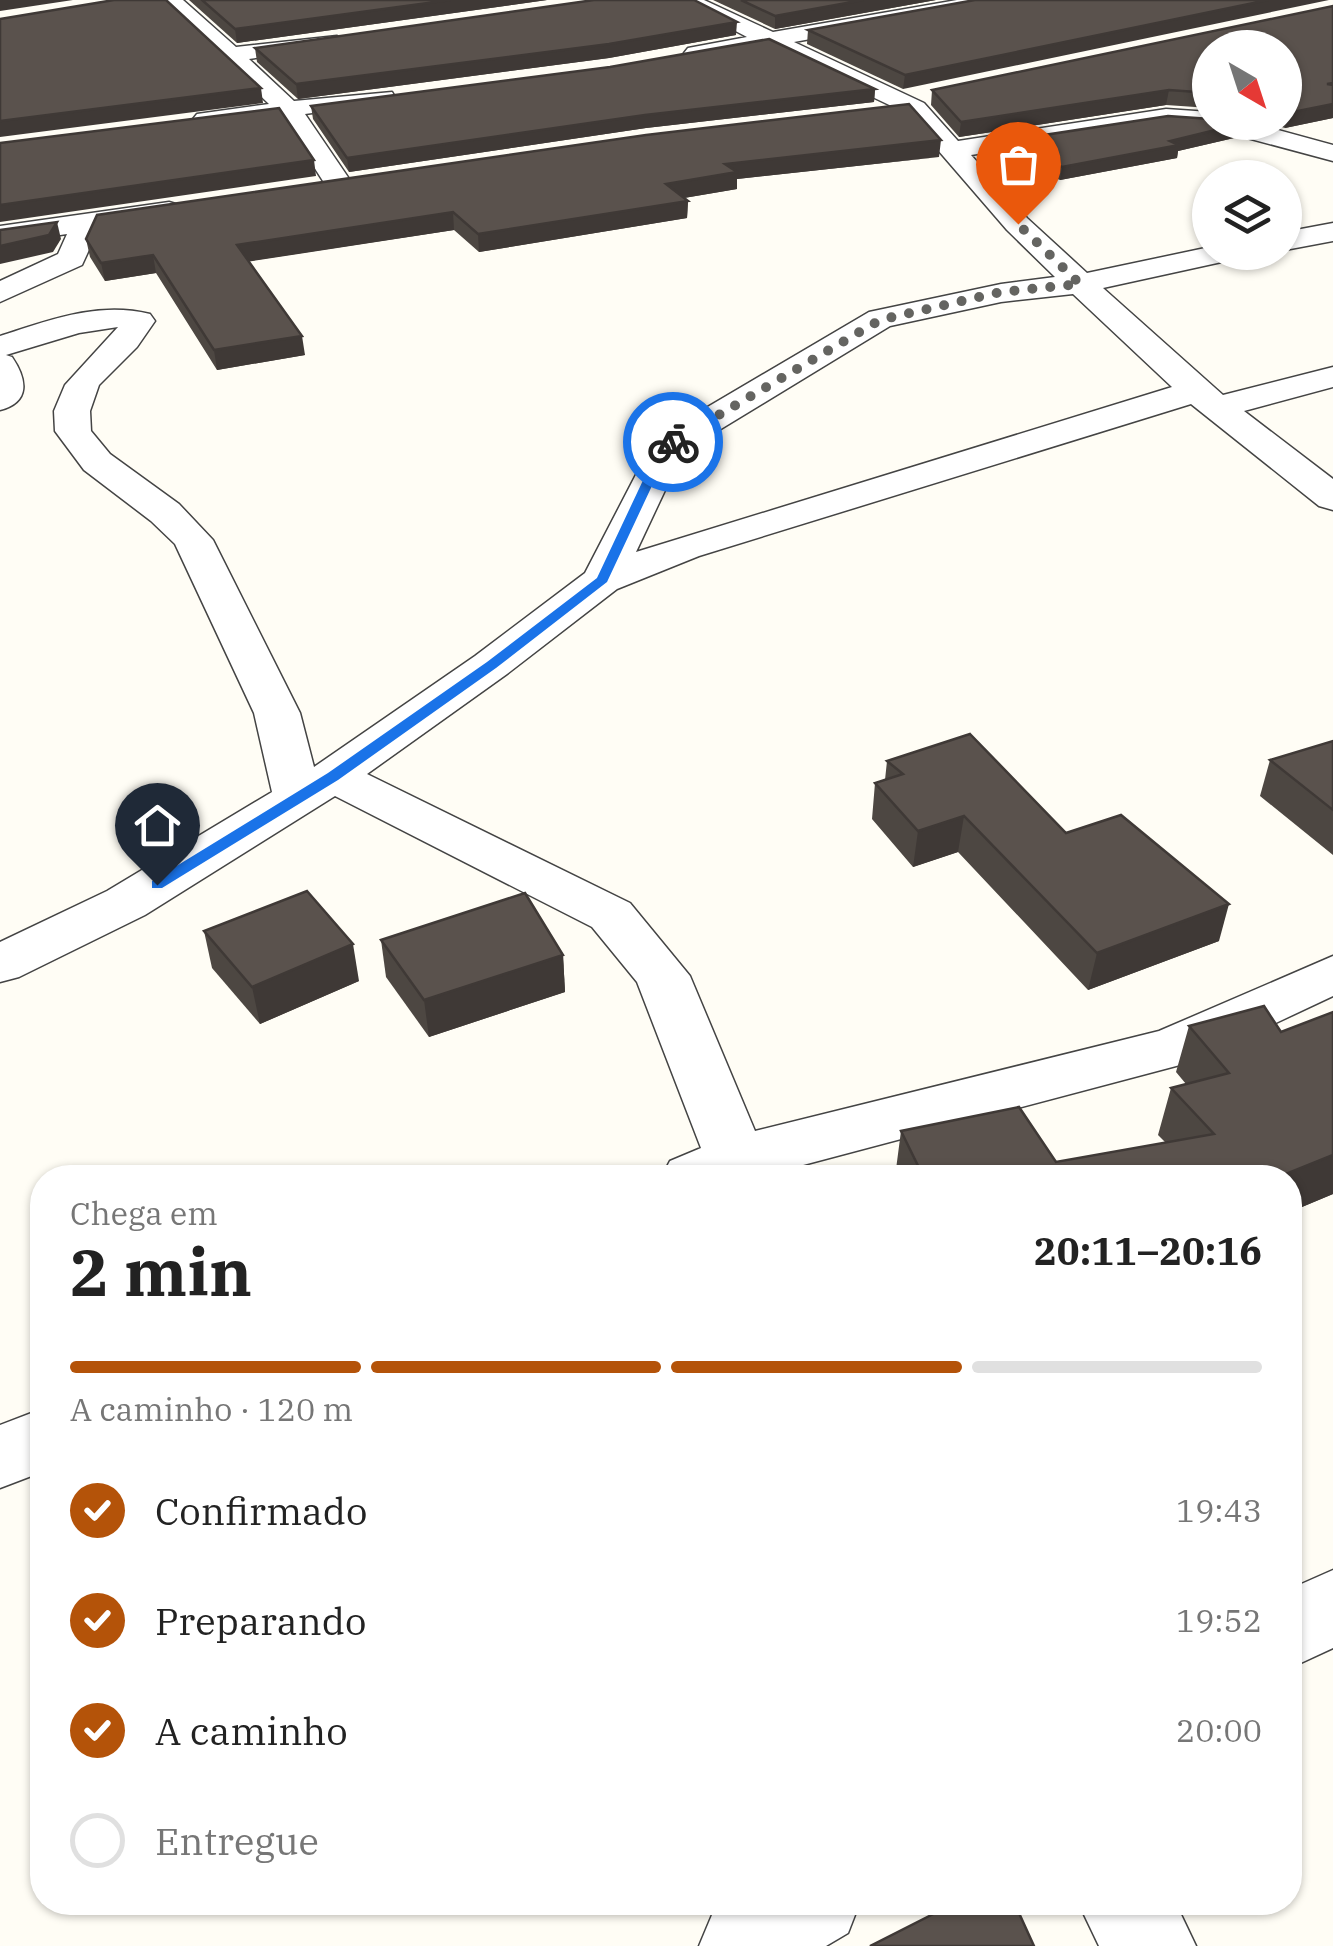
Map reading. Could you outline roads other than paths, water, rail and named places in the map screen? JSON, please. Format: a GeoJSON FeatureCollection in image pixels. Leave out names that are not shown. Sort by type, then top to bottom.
{"type":"FeatureCollection","features":[{"type":"Feature","properties":{"kind":"street"},"geometry":{"type":"LineString","coordinates":[[172,0],[289,109],[350,184],[301,192]]}},
{"type":"Feature","properties":{"kind":"street"},"geometry":{"type":"LineString","coordinates":[[687,0],[769,40],[919,101],[952,150],[1018,224],[1080,284],[1206,399],[1333,498]]}},
{"type":"Feature","properties":{"kind":"street"},"geometry":{"type":"LineString","coordinates":[[671,58],[993,0]]}},
{"type":"Feature","properties":{"kind":"street"},"geometry":{"type":"LineString","coordinates":[[231,55],[347,38]]}},
{"type":"Feature","properties":{"kind":"street"},"geometry":{"type":"LineString","coordinates":[[183,122],[411,94]]}},
{"type":"Feature","properties":{"kind":"street"},"geometry":{"type":"LineString","coordinates":[[857,115],[919,101]]}},
{"type":"Feature","properties":{"kind":"street"},"geometry":{"type":"LineString","coordinates":[[952,150],[1166,117],[1192,119]]}},
{"type":"Feature","properties":{"kind":"street"},"geometry":{"type":"LineString","coordinates":[[1285,140],[1333,153]]}},
{"type":"Feature","properties":{"kind":"street"},"geometry":{"type":"LineString","coordinates":[[0,235],[203,206]]}},
{"type":"Feature","properties":{"kind":"street"},"geometry":{"type":"LineString","coordinates":[[0,294],[71,259],[86,223]]}},
{"type":"Feature","properties":{"kind":"street"},"geometry":{"type":"LineString","coordinates":[[1302,238],[1333,232]]}},
{"type":"Feature","properties":{"kind":"street"},"geometry":{"type":"LineString","coordinates":[[602,580],[660,457],[678,438],[880,320],[1001,292],[1080,284],[1192,260]]}},
{"type":"Feature","properties":{"kind":"street"},"geometry":{"type":"LineString","coordinates":[[0,347],[108,318],[129,317],[139,321],[121,347],[83,382],[70,418],[75,439],[179,521],[193,540],[316,787],[611,915],[662,976],[722,1165]]}},
{"type":"Feature","properties":{"kind":"street"},"geometry":{"type":"LineString","coordinates":[[0,364],[8,379],[6,394],[0,400]]}},
{"type":"Feature","properties":{"kind":"street"},"geometry":{"type":"LineString","coordinates":[[0,964],[126,903],[316,787],[492,665],[602,580],[702,541],[1206,399],[1333,378]]}},
{"type":"Feature","properties":{"kind":"street"},"geometry":{"type":"LineString","coordinates":[[746,1165],[1175,1047],[1333,974]]}},
{"type":"Feature","properties":{"kind":"street"},"geometry":{"type":"LineString","coordinates":[[0,1457],[30,1445]]}},
{"type":"Feature","properties":{"kind":"street"},"geometry":{"type":"LineString","coordinates":[[1302,1624],[1333,1606]]}},
{"type":"Feature","properties":{"kind":"street"},"geometry":{"type":"LineString","coordinates":[[743,1946],[795,1915]]}},
{"type":"Feature","properties":{"kind":"street"},"geometry":{"type":"LineString","coordinates":[[1131,1915],[1152,1946]]}}]}
